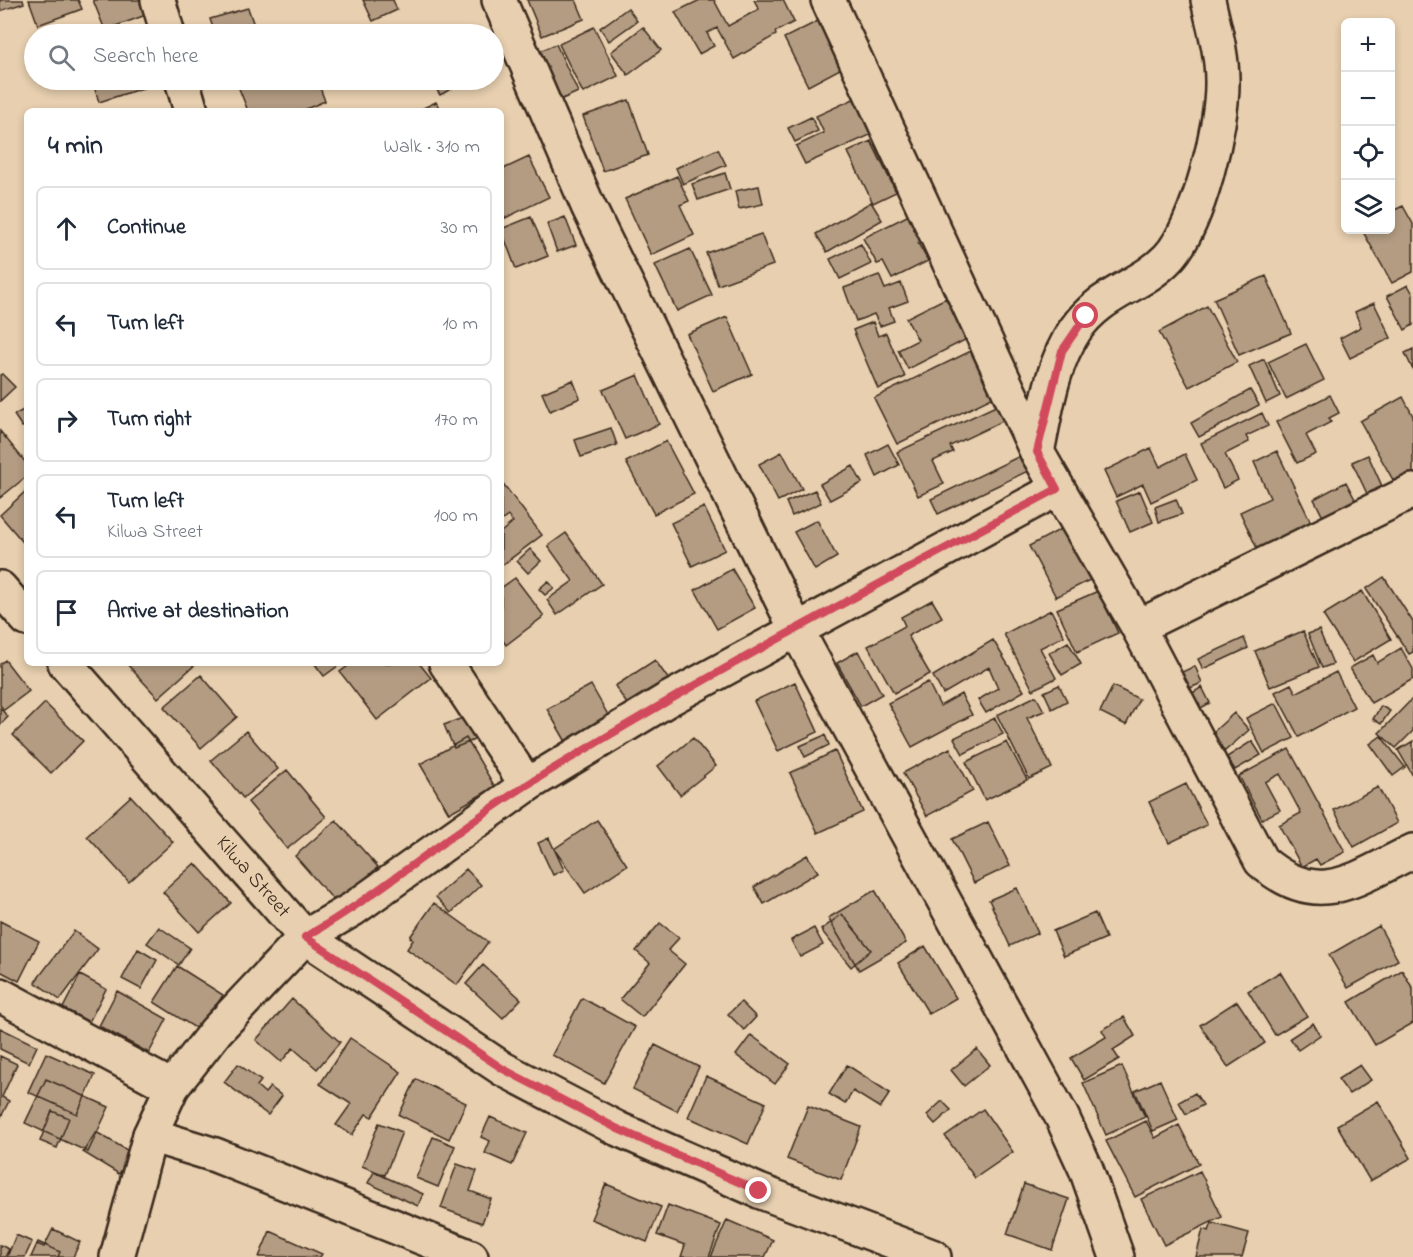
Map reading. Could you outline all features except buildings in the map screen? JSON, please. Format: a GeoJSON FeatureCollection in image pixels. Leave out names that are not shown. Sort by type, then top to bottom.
{"type":"FeatureCollection","features":[{"type":"Feature","properties":{"kind":"street"},"geometry":{"type":"LineString","coordinates":[[158,0],[165,24]]}},
{"type":"Feature","properties":{"kind":"street"},"geometry":{"type":"LineString","coordinates":[[499,0],[588,206],[796,629],[1062,1117],[1086,1169],[1117,1257]]}},
{"type":"Feature","properties":{"kind":"street"},"geometry":{"type":"LineString","coordinates":[[828,0],[1037,452],[1138,627],[1261,861],[1278,876],[1296,885],[1319,888],[1345,883],[1413,851]]}},
{"type":"Feature","properties":{"kind":"street"},"geometry":{"type":"LineString","coordinates":[[1037,452],[1062,351],[1094,306],[1160,265],[1169,256],[1193,214],[1205,174],[1222,83],[1219,47],[1208,0]]}},
{"type":"Feature","properties":{"kind":"street"},"geometry":{"type":"LineString","coordinates":[[185,90],[190,108]]}},
{"type":"Feature","properties":{"kind":"street"},"geometry":{"type":"LineString","coordinates":[[117,1257],[150,1135],[172,1088],[216,1031],[305,937],[353,909],[527,785],[667,700],[1057,489]]}},
{"type":"Feature","properties":{"kind":"street"},"geometry":{"type":"LineString","coordinates":[[1138,627],[1413,491]]}},
{"type":"Feature","properties":{"kind":"street"},"geometry":{"type":"LineString","coordinates":[[0,588],[24,616]]}},
{"type":"Feature","properties":{"kind":"street","name":"Kilwa Street"},"geometry":{"type":"LineString","coordinates":[[68,666],[305,937],[503,1069],[618,1129],[759,1191],[934,1257]]}},
{"type":"Feature","properties":{"kind":"street"},"geometry":{"type":"LineString","coordinates":[[448,666],[527,785]]}},
{"type":"Feature","properties":{"kind":"street"},"geometry":{"type":"LineString","coordinates":[[0,995],[172,1088]]}},
{"type":"Feature","properties":{"kind":"street"},"geometry":{"type":"LineString","coordinates":[[150,1135],[215,1155],[471,1257]]}},
{"type":"Feature","properties":{"kind":"route"},"geometry":{"type":"LineString","coordinates":[[759,1191],[618,1129],[503,1069],[305,937],[353,909],[527,785],[667,700],[1057,489],[1037,452],[1062,351],[1086,316]]}}]}
